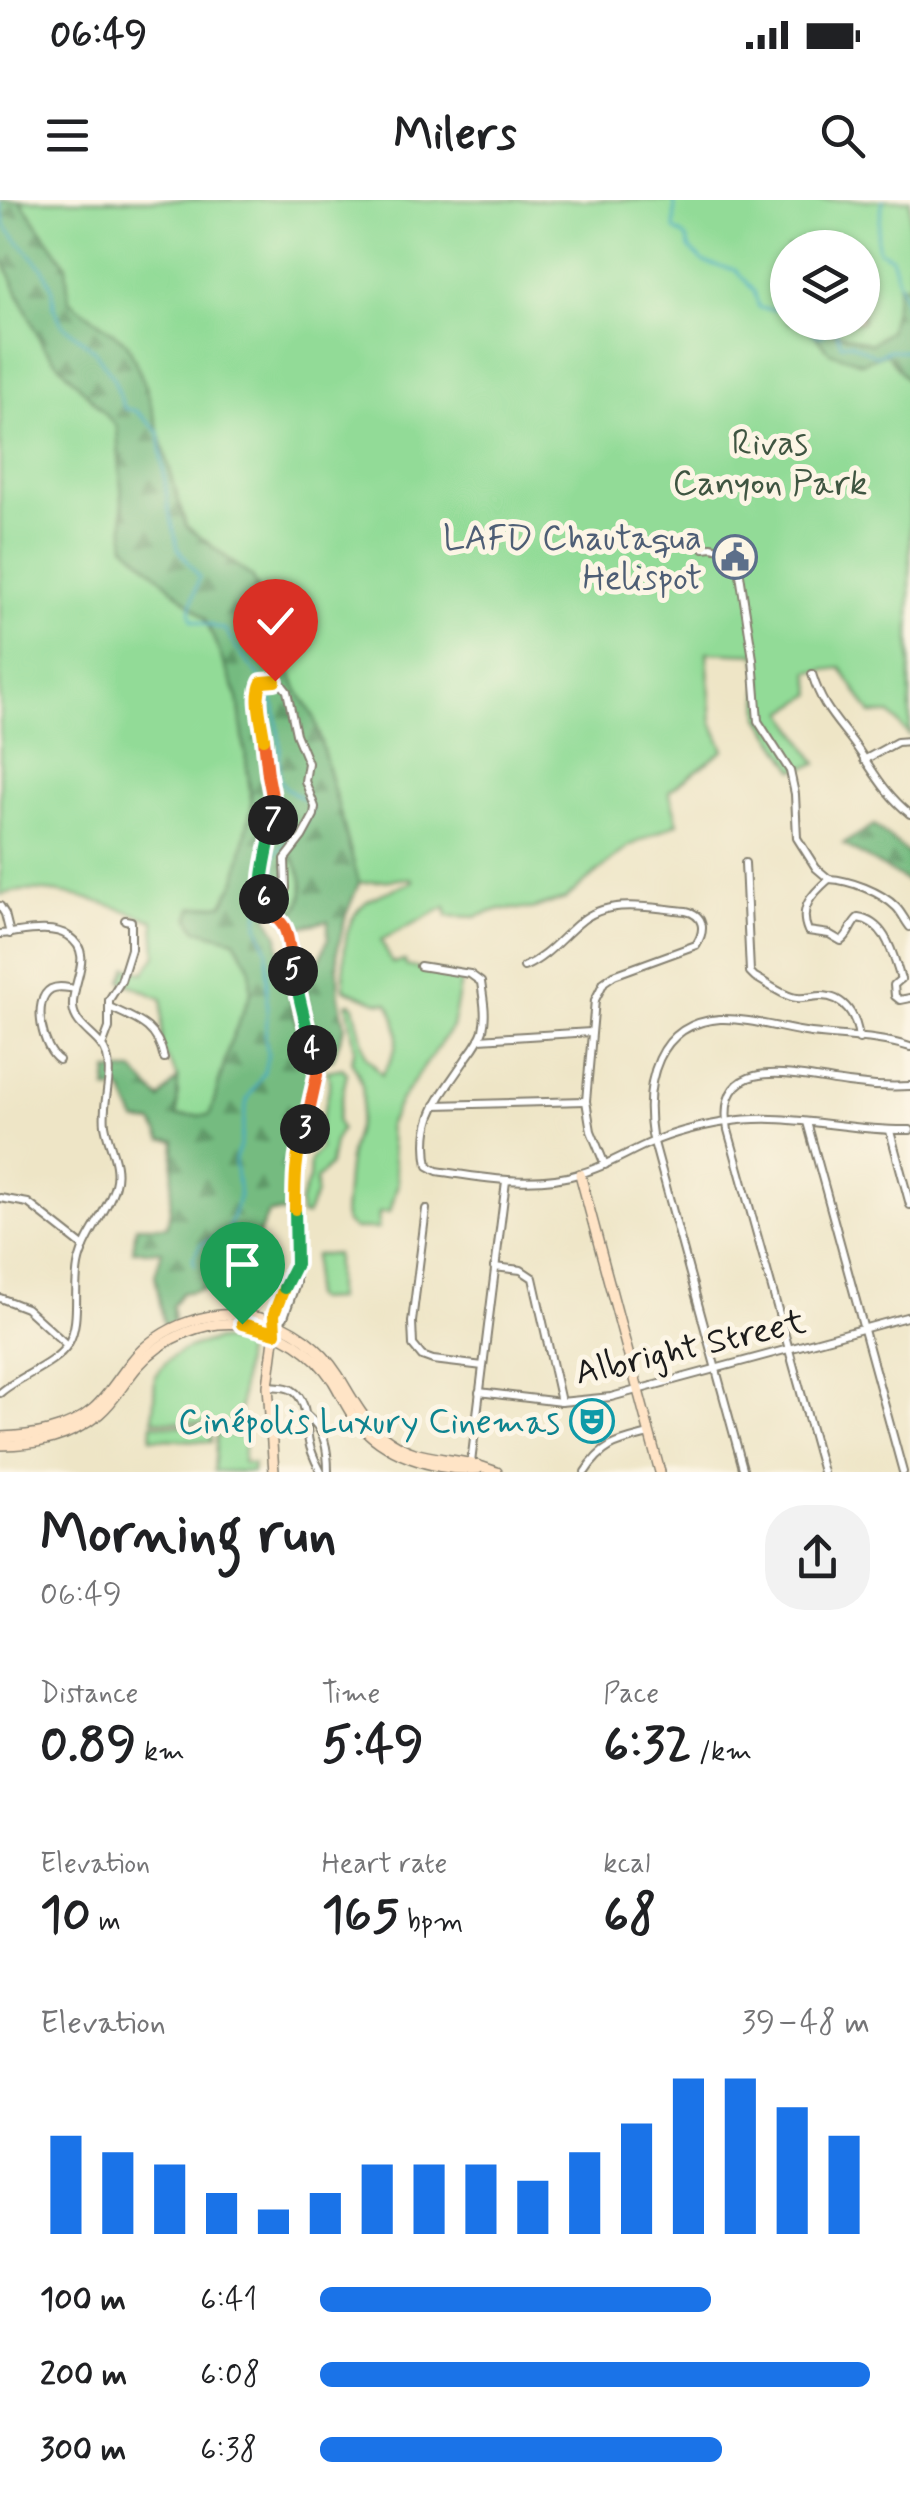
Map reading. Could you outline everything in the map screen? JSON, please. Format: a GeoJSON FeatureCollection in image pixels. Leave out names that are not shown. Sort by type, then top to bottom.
{"type":"FeatureCollection","features":[{"type":"Feature","properties":{"kind":"main road"},"geometry":{"type":"LineString","coordinates":[[580,1174],[660,1472]]}},
{"type":"Feature","properties":{"kind":"main road"},"geometry":{"type":"LineString","coordinates":[[0,1436],[38,1434],[81,1418],[107,1395],[133,1359],[169,1330],[225,1314],[248,1316],[296,1334],[336,1372],[370,1425],[396,1444],[419,1456],[497,1472]]}},
{"type":"Feature","properties":{"kind":"main road"},"geometry":{"type":"LineString","coordinates":[[0,1445],[46,1442],[82,1426],[102,1412],[150,1354],[185,1333],[228,1324],[276,1328]]}},
{"type":"Feature","properties":{"kind":"main road"},"geometry":{"type":"LineString","coordinates":[[274,1472],[268,1386],[276,1328]]}},
{"type":"Feature","properties":{"kind":"street"},"geometry":{"type":"LineString","coordinates":[[704,548],[732,553],[736,559],[753,659],[758,721],[790,771],[798,838],[816,868],[829,880]]}},
{"type":"Feature","properties":{"kind":"street"},"geometry":{"type":"LineString","coordinates":[[812,674],[833,719],[879,784],[910,814]]}},
{"type":"Feature","properties":{"kind":"street"},"geometry":{"type":"LineString","coordinates":[[276,1328],[296,1283],[294,1182],[317,1069],[287,947],[287,933],[277,916],[267,909],[260,887],[274,811],[258,695],[262,682],[272,680],[280,682],[286,691],[296,734],[308,763],[305,781],[314,807],[302,837],[285,859],[286,888],[277,916]]}},
{"type":"Feature","properties":{"kind":"street"},"geometry":{"type":"LineString","coordinates":[[864,760],[897,742],[910,741]]}},
{"type":"Feature","properties":{"kind":"street"},"geometry":{"type":"LineString","coordinates":[[745,863],[750,972],[793,998],[832,997],[843,1003],[858,1027],[859,1039]]}},
{"type":"Feature","properties":{"kind":"street"},"geometry":{"type":"LineString","coordinates":[[910,928],[892,904],[841,880],[829,880],[806,903],[804,920],[808,931],[829,934],[842,941],[858,918],[873,922],[884,935],[906,979],[894,985],[895,996],[900,1000],[910,998]]}},
{"type":"Feature","properties":{"kind":"street"},"geometry":{"type":"LineString","coordinates":[[0,906],[10,934]]}},
{"type":"Feature","properties":{"kind":"street"},"geometry":{"type":"LineString","coordinates":[[524,966],[547,954],[579,923],[610,906],[695,913],[701,920],[703,930],[696,945],[604,982],[596,1000],[586,1101],[591,1130],[605,1165]]}},
{"type":"Feature","properties":{"kind":"street"},"geometry":{"type":"LineString","coordinates":[[102,1045],[109,1028],[108,1000],[124,974],[133,942],[132,921],[125,920]]}},
{"type":"Feature","properties":{"kind":"street"},"geometry":{"type":"LineString","coordinates":[[0,934],[50,930],[67,935],[79,949],[82,958],[73,1006],[76,1018],[102,1045],[109,1068],[106,1125],[116,1178],[84,1247],[78,1268],[73,1333],[67,1346],[0,1393]]}},
{"type":"Feature","properties":{"kind":"street"},"geometry":{"type":"LineString","coordinates":[[420,966],[470,974],[481,982],[484,1026],[435,1105],[425,1131],[428,1166],[437,1172],[506,1181],[542,1181],[580,1174],[653,1141],[727,1122],[774,1118],[910,1130]]}},
{"type":"Feature","properties":{"kind":"street"},"geometry":{"type":"LineString","coordinates":[[58,1060],[48,1050],[40,1006],[48,990],[58,986],[75,989]]}},
{"type":"Feature","properties":{"kind":"street"},"geometry":{"type":"LineString","coordinates":[[108,1007],[147,1025],[162,1046],[164,1058]]}},
{"type":"Feature","properties":{"kind":"street"},"geometry":{"type":"LineString","coordinates":[[744,1472],[653,1141],[649,1098],[654,1072],[670,1041],[684,1028],[724,1019],[910,1047]]}},
{"type":"Feature","properties":{"kind":"street"},"geometry":{"type":"LineString","coordinates":[[479,1039],[592,1032]]}},
{"type":"Feature","properties":{"kind":"street"},"geometry":{"type":"LineString","coordinates":[[824,1472],[727,1122],[726,1105],[729,1094],[741,1080],[753,1074],[910,1086]]}},
{"type":"Feature","properties":{"kind":"street"},"geometry":{"type":"LineString","coordinates":[[435,1105],[586,1101]]}},
{"type":"Feature","properties":{"kind":"street"},"geometry":{"type":"LineString","coordinates":[[807,1122],[904,1472]]}},
{"type":"Feature","properties":{"kind":"street"},"geometry":{"type":"LineString","coordinates":[[890,1131],[910,1204]]}},
{"type":"Feature","properties":{"kind":"street"},"geometry":{"type":"LineString","coordinates":[[473,1468],[506,1181]]}},
{"type":"Feature","properties":{"kind":"street"},"geometry":{"type":"LineString","coordinates":[[0,1198],[38,1208],[84,1247]]}},
{"type":"Feature","properties":{"kind":"street"},"geometry":{"type":"LineString","coordinates":[[426,1209],[412,1322],[414,1345],[422,1356],[433,1360],[483,1366]]}},
{"type":"Feature","properties":{"kind":"street"},"geometry":{"type":"LineString","coordinates":[[494,1266],[521,1270],[533,1278],[560,1402]]}},
{"type":"Feature","properties":{"kind":"street"},"geometry":{"type":"LineString","coordinates":[[0,1298],[26,1308],[67,1346]]}},
{"type":"Feature","properties":{"kind":"street","name":"Albright Street"},"geometry":{"type":"LineString","coordinates":[[479,1392],[560,1402],[598,1400],[910,1316]]}},
{"type":"Feature","properties":{"kind":"street"},"geometry":{"type":"LineString","coordinates":[[268,1386],[298,1395],[306,1415],[313,1458],[324,1472]]}},
{"type":"Feature","properties":{"kind":"street"},"geometry":{"type":"LineString","coordinates":[[306,1415],[316,1423],[326,1443],[324,1472]]}},
{"type":"Feature","properties":{"kind":"street"},"geometry":{"type":"LineString","coordinates":[[585,1472],[602,1450],[650,1434]]}},
{"type":"Feature","properties":{"kind":"green space"},"geometry":{"type":"Polygon","coordinates":[[[0,200],[20,200],[66,265],[69,300],[127,343],[146,387],[186,526],[253,578],[297,689],[314,717],[359,883],[337,952],[345,1026],[333,1059],[320,1060],[299,963],[319,961],[328,939],[328,921],[295,928],[289,917],[278,910],[267,915],[278,936],[280,960],[310,1073],[291,1158],[291,1212],[268,1213],[255,1244],[231,1255],[217,1270],[213,1278],[215,1287],[182,1293],[172,1306],[174,1321],[164,1326],[155,1275],[162,1251],[133,1251],[136,1226],[167,1226],[175,1141],[162,1140],[153,1123],[136,1121],[122,1090],[106,1089],[108,1071],[134,1071],[160,1099],[178,1078],[177,1116],[210,1115],[230,1043],[251,993],[250,967],[235,940],[197,930],[189,918],[192,908],[223,904],[236,880],[252,805],[238,698],[205,618],[125,545],[117,427],[43,346],[0,253],[0,200]],[[293,857],[289,862],[288,888],[294,913],[303,892],[293,857]]]}},
{"type":"Feature","properties":{"kind":"green space","name":"Rivas Canyon Park"},"geometry":{"type":"Polygon","coordinates":[[[20,200],[910,200],[910,286],[899,285],[910,294],[910,736],[890,714],[871,714],[841,668],[809,672],[813,694],[785,712],[817,764],[794,770],[760,717],[762,682],[756,654],[707,652],[712,722],[724,750],[669,791],[678,823],[629,846],[565,899],[531,909],[500,909],[475,917],[447,916],[446,907],[381,940],[392,963],[405,961],[406,966],[462,977],[452,1027],[400,1101],[388,1126],[398,1183],[390,1212],[379,1212],[378,1229],[354,1229],[346,1223],[344,1214],[349,1159],[363,1098],[351,1061],[355,1049],[347,1004],[354,1006],[366,1056],[382,1075],[395,1049],[396,1022],[388,1003],[344,989],[344,952],[348,929],[360,908],[374,897],[413,881],[411,878],[359,883],[314,717],[297,689],[253,578],[186,526],[146,387],[127,343],[68,300],[65,265],[20,200]]]}},
{"type":"Feature","properties":{"kind":"green space"},"geometry":{"type":"Polygon","coordinates":[[[0,253],[43,346],[117,427],[125,545],[205,618],[238,698],[252,805],[236,880],[223,904],[193,908],[197,930],[235,940],[250,967],[251,993],[230,1043],[210,1116],[177,1116],[178,1078],[162,1048],[162,999],[122,981],[127,967],[144,973],[156,955],[154,921],[57,892],[18,891],[0,895],[0,253]]]}},
{"type":"Feature","properties":{"kind":"green space"},"geometry":{"type":"Polygon","coordinates":[[[899,285],[910,286],[910,384],[886,353],[862,363],[829,352],[819,340],[858,340],[871,344],[889,331],[899,285]]]}},
{"type":"Feature","properties":{"kind":"green space"},"geometry":{"type":"Polygon","coordinates":[[[874,825],[910,855],[910,883],[843,844],[874,825]]]}},
{"type":"Feature","properties":{"kind":"green space"},"geometry":{"type":"Polygon","coordinates":[[[293,856],[303,885],[302,899],[294,913],[289,888],[289,861],[293,856]]]}},
{"type":"Feature","properties":{"kind":"green space"},"geometry":{"type":"Polygon","coordinates":[[[342,1068],[347,1073],[337,1121],[341,1129],[330,1165],[316,1180],[316,1194],[306,1216],[301,1215],[310,1160],[320,1148],[319,1128],[329,1090],[327,1071],[342,1068]]]}},
{"type":"Feature","properties":{"kind":"green space"},"geometry":{"type":"Polygon","coordinates":[[[255,1244],[258,1262],[253,1277],[242,1284],[215,1287],[221,1265],[255,1244]]]}},
{"type":"Feature","properties":{"kind":"green space"},"geometry":{"type":"Polygon","coordinates":[[[336,1254],[336,1299],[316,1300],[312,1297],[315,1255],[336,1254]]]}},
{"type":"Feature","properties":{"kind":"green space"},"geometry":{"type":"Polygon","coordinates":[[[216,1340],[239,1342],[245,1348],[239,1421],[235,1426],[153,1420],[155,1376],[161,1368],[181,1351],[216,1340]]]}},
{"type":"Feature","properties":{"kind":"green space"},"geometry":{"type":"Polygon","coordinates":[[[152,1424],[211,1428],[211,1442],[151,1438],[152,1424]]]}},
{"type":"Feature","properties":{"kind":"green space"},"geometry":{"type":"Polygon","coordinates":[[[217,1434],[245,1436],[243,1463],[253,1464],[252,1472],[214,1471],[217,1434]]]}},
{"type":"Feature","properties":{"kind":"waterway"},"geometry":{"type":"LineString","coordinates":[[675,200],[674,230],[688,241],[689,248],[703,262],[736,270],[754,291],[759,308],[770,309]]}},
{"type":"Feature","properties":{"kind":"waterway"},"geometry":{"type":"LineString","coordinates":[[883,200],[879,251],[891,257],[910,317]]}},
{"type":"Feature","properties":{"kind":"waterway"},"geometry":{"type":"LineString","coordinates":[[0,203],[6,228],[42,267],[62,324],[94,350],[113,377],[124,408],[136,411],[159,432],[168,507],[178,548],[199,577],[190,610],[192,620],[226,630],[260,677]]}},
{"type":"Feature","properties":{"kind":"waterway"},"geometry":{"type":"LineString","coordinates":[[840,340],[841,344],[850,343],[876,356],[890,350],[910,351]]}},
{"type":"Feature","properties":{"kind":"waterway"},"geometry":{"type":"LineString","coordinates":[[267,688],[275,708],[280,744],[279,779],[308,802],[311,810],[301,828],[275,854],[278,888],[269,900]]}},
{"type":"Feature","properties":{"kind":"waterway"},"geometry":{"type":"LineString","coordinates":[[195,1265],[193,1258],[200,1245],[228,1231],[239,1197],[235,1159],[247,1100],[264,1072],[268,1053],[267,950],[258,925],[259,909]]}},
{"type":"Feature","properties":{"kind":"place","name":"LAFD Chautaqua Helispot"},"geometry":{"type":"Point","coordinates":[735,557]}},
{"type":"Feature","properties":{"kind":"place","name":"Cinépolis Luxury Cinemas"},"geometry":{"type":"Point","coordinates":[592,1421]}},
{"type":"Feature","properties":{"kind":"route"},"geometry":{"type":"LineString","coordinates":[[242,1324],[275,1333],[274,1314],[296,1264],[294,1182],[317,1075],[287,933],[277,916],[267,909],[260,887],[274,811],[258,695],[262,682],[275,681]]}}]}
